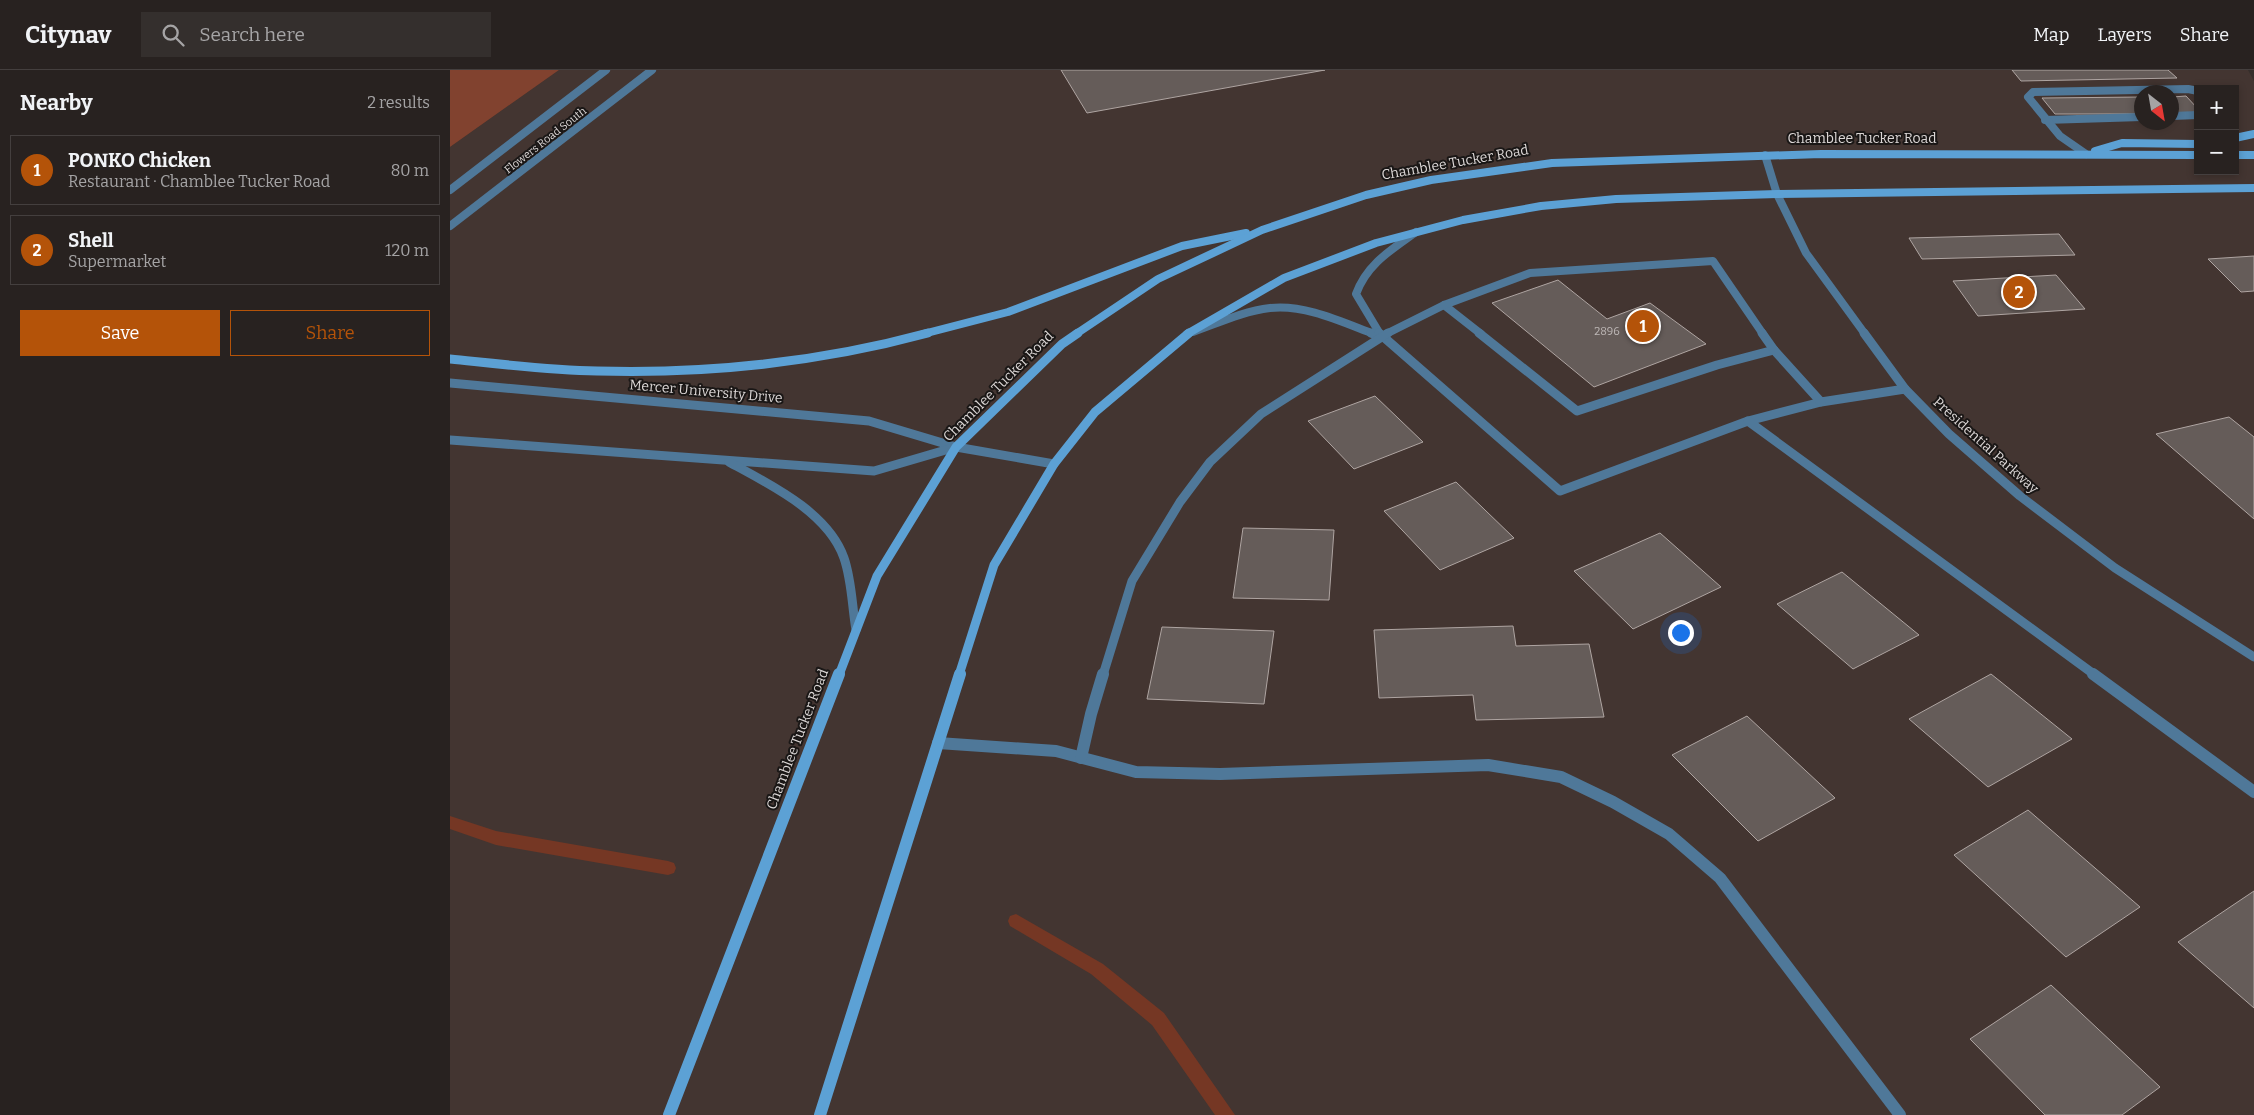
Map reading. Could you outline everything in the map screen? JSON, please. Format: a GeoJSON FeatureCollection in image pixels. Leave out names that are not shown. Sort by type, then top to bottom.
{"type":"FeatureCollection","features":[{"type":"Feature","properties":{"kind":"main road"},"geometry":{"type":"LineString","coordinates":[[2239,137],[2254,134]]}},
{"type":"Feature","properties":{"kind":"main road"},"geometry":{"type":"LineString","coordinates":[[2086,154],[2122,143],[2194,144]]}},
{"type":"Feature","properties":{"kind":"main road","name":"Chamblee Tucker Road"},"geometry":{"type":"LineString","coordinates":[[670,1115],[877,576],[956,447],[1062,344],[1158,279],[1262,230],[1366,195],[1447,178],[1552,163],[1765,155],[2194,155]]}},
{"type":"Feature","properties":{"kind":"main road"},"geometry":{"type":"LineString","coordinates":[[2239,155],[2254,155]]}},
{"type":"Feature","properties":{"kind":"main road"},"geometry":{"type":"LineString","coordinates":[[820,1115],[994,565],[1054,464],[1095,412],[1184,336],[1284,278],[1376,243],[1463,220],[1541,206],[1616,198],[2254,188]]}},
{"type":"Feature","properties":{"kind":"main road"},"geometry":{"type":"LineString","coordinates":[[450,359],[524,367],[616,370],[710,369],[842,353],[894,342],[1008,312],[1182,246],[1262,230]]}},
{"type":"Feature","properties":{"kind":"street","name":"Flowers Road South"},"geometry":{"type":"LineString","coordinates":[[450,190],[606,70]]}},
{"type":"Feature","properties":{"kind":"street","name":"Flowers Road South"},"geometry":{"type":"LineString","coordinates":[[450,226],[652,70]]}},
{"type":"Feature","properties":{"kind":"street"},"geometry":{"type":"LineString","coordinates":[[2086,154],[2060,136],[2045,120],[2028,97],[2033,92],[2194,90]]}},
{"type":"Feature","properties":{"kind":"street"},"geometry":{"type":"LineString","coordinates":[[2179,116],[2194,115]]}},
{"type":"Feature","properties":{"kind":"street"},"geometry":{"type":"LineString","coordinates":[[2045,120],[2134,117]]}},
{"type":"Feature","properties":{"kind":"street","name":"Presidential Parkway"},"geometry":{"type":"LineString","coordinates":[[1765,155],[1777,194],[1791,226],[1806,252],[1905,389],[1949,434],[2020,496],[2115,568],[2254,657]]}},
{"type":"Feature","properties":{"kind":"street"},"geometry":{"type":"LineString","coordinates":[[1416,232],[1370,266],[1360,281],[1356,294],[1381,337],[1560,491],[1748,421],[1821,402],[1905,389]]}},
{"type":"Feature","properties":{"kind":"street"},"geometry":{"type":"LineString","coordinates":[[1081,758],[1091,714],[1132,581],[1180,502],[1210,462],[1262,414],[1381,337],[1444,305],[1530,273],[1713,261],[1774,350],[1821,402]]}},
{"type":"Feature","properties":{"kind":"street"},"geometry":{"type":"LineString","coordinates":[[1444,305],[1577,411],[1717,365],[1774,350]]}},
{"type":"Feature","properties":{"kind":"street"},"geometry":{"type":"LineString","coordinates":[[1184,336],[1238,316],[1272,308],[1306,311],[1381,337]]}},
{"type":"Feature","properties":{"kind":"street","name":"Mercer University Drive"},"geometry":{"type":"LineString","coordinates":[[450,383],[869,421],[956,447],[1054,464]]}},
{"type":"Feature","properties":{"kind":"street"},"geometry":{"type":"LineString","coordinates":[[1748,421],[2254,792]]}},
{"type":"Feature","properties":{"kind":"street","name":"Mercer University Drive"},"geometry":{"type":"LineString","coordinates":[[450,440],[874,471],[956,447]]}},
{"type":"Feature","properties":{"kind":"street"},"geometry":{"type":"LineString","coordinates":[[726,460],[793,497],[822,525],[843,556],[856,630]]}},
{"type":"Feature","properties":{"kind":"street"},"geometry":{"type":"LineString","coordinates":[[938,743],[1056,751],[1136,772],[1220,774],[1488,765],[1561,777],[1613,802],[1669,834],[1720,878],[1900,1115]]}},
{"type":"Feature","properties":{"kind":"shaded area"},"geometry":{"type":"Polygon","coordinates":[[[450,70],[559,70],[450,147],[450,70]]]}},
{"type":"Feature","properties":{"kind":"shaded area"},"geometry":{"type":"Polygon","coordinates":[[[559,70],[2248,70],[2254,81],[2254,1115],[450,1115],[450,147],[559,70]]]}},
{"type":"Feature","properties":{"kind":"building"},"geometry":{"type":"Polygon","coordinates":[[[1061,70],[1325,70],[1087,113],[1061,70]]]}},
{"type":"Feature","properties":{"kind":"building"},"geometry":{"type":"Polygon","coordinates":[[[2012,70],[2168,70],[2177,78],[2021,81],[2012,70]]]}},
{"type":"Feature","properties":{"kind":"building"},"geometry":{"type":"Polygon","coordinates":[[[2179,96],[2186,96],[2194,105],[2194,113],[2179,113],[2179,96]]]}},
{"type":"Feature","properties":{"kind":"building"},"geometry":{"type":"Polygon","coordinates":[[[2134,97],[2134,114],[2055,114],[2042,98],[2134,97]]]}},
{"type":"Feature","properties":{"kind":"building"},"geometry":{"type":"Polygon","coordinates":[[[2059,234],[2075,255],[1922,259],[1909,238],[2059,234]]]}},
{"type":"Feature","properties":{"kind":"building"},"geometry":{"type":"Polygon","coordinates":[[[2254,256],[2254,291],[2241,292],[2208,259],[2254,256]]]}},
{"type":"Feature","properties":{"kind":"building"},"geometry":{"type":"Polygon","coordinates":[[[2056,275],[2085,309],[1978,316],[1953,281],[2056,275]]]}},
{"type":"Feature","properties":{"kind":"building"},"geometry":{"type":"Polygon","coordinates":[[[1558,280],[1607,319],[1650,303],[1706,344],[1594,387],[1492,303],[1558,280]]]}},
{"type":"Feature","properties":{"kind":"building"},"geometry":{"type":"Polygon","coordinates":[[[1375,396],[1423,442],[1354,469],[1308,421],[1375,396]]]}},
{"type":"Feature","properties":{"kind":"building"},"geometry":{"type":"Polygon","coordinates":[[[2229,417],[2254,437],[2254,519],[2156,434],[2229,417]]]}},
{"type":"Feature","properties":{"kind":"building"},"geometry":{"type":"Polygon","coordinates":[[[1456,482],[1514,538],[1440,570],[1384,511],[1456,482]]]}},
{"type":"Feature","properties":{"kind":"building"},"geometry":{"type":"Polygon","coordinates":[[[1243,528],[1334,530],[1329,600],[1233,598],[1243,528]]]}},
{"type":"Feature","properties":{"kind":"building"},"geometry":{"type":"Polygon","coordinates":[[[1660,533],[1721,587],[1633,629],[1574,571],[1660,533]]]}},
{"type":"Feature","properties":{"kind":"building"},"geometry":{"type":"Polygon","coordinates":[[[1842,572],[1919,635],[1853,669],[1777,604],[1842,572]]]}},
{"type":"Feature","properties":{"kind":"building"},"geometry":{"type":"Polygon","coordinates":[[[1513,626],[1516,646],[1589,644],[1604,717],[1476,720],[1473,695],[1379,698],[1374,630],[1513,626]]]}},
{"type":"Feature","properties":{"kind":"building"},"geometry":{"type":"Polygon","coordinates":[[[1162,627],[1274,631],[1264,704],[1147,699],[1162,627]]]}},
{"type":"Feature","properties":{"kind":"building"},"geometry":{"type":"Polygon","coordinates":[[[1991,674],[2072,739],[1988,787],[1909,719],[1991,674]]]}},
{"type":"Feature","properties":{"kind":"building"},"geometry":{"type":"Polygon","coordinates":[[[1747,716],[1835,798],[1758,841],[1672,755],[1747,716]]]}},
{"type":"Feature","properties":{"kind":"building"},"geometry":{"type":"Polygon","coordinates":[[[2028,810],[2140,907],[2066,957],[1954,855],[2028,810]]]}},
{"type":"Feature","properties":{"kind":"building"},"geometry":{"type":"Polygon","coordinates":[[[2254,891],[2254,1008],[2178,942],[2254,891]]]}},
{"type":"Feature","properties":{"kind":"building"},"geometry":{"type":"Polygon","coordinates":[[[2051,985],[2160,1087],[2122,1115],[2045,1115],[1970,1039],[2051,985]]]}},
{"type":"Feature","properties":{"kind":"waterway"},"geometry":{"type":"LineString","coordinates":[[450,822],[496,838],[668,868]]}},
{"type":"Feature","properties":{"kind":"waterway"},"geometry":{"type":"LineString","coordinates":[[1016,921],[1097,969],[1158,1019],[1226,1115]]}},
{"type":"Feature","properties":{"kind":"place","name":"Shell"},"geometry":{"type":"Point","coordinates":[2019,292]}},
{"type":"Feature","properties":{"kind":"place","name":"PONKO Chicken"},"geometry":{"type":"Point","coordinates":[1643,326]}}]}
